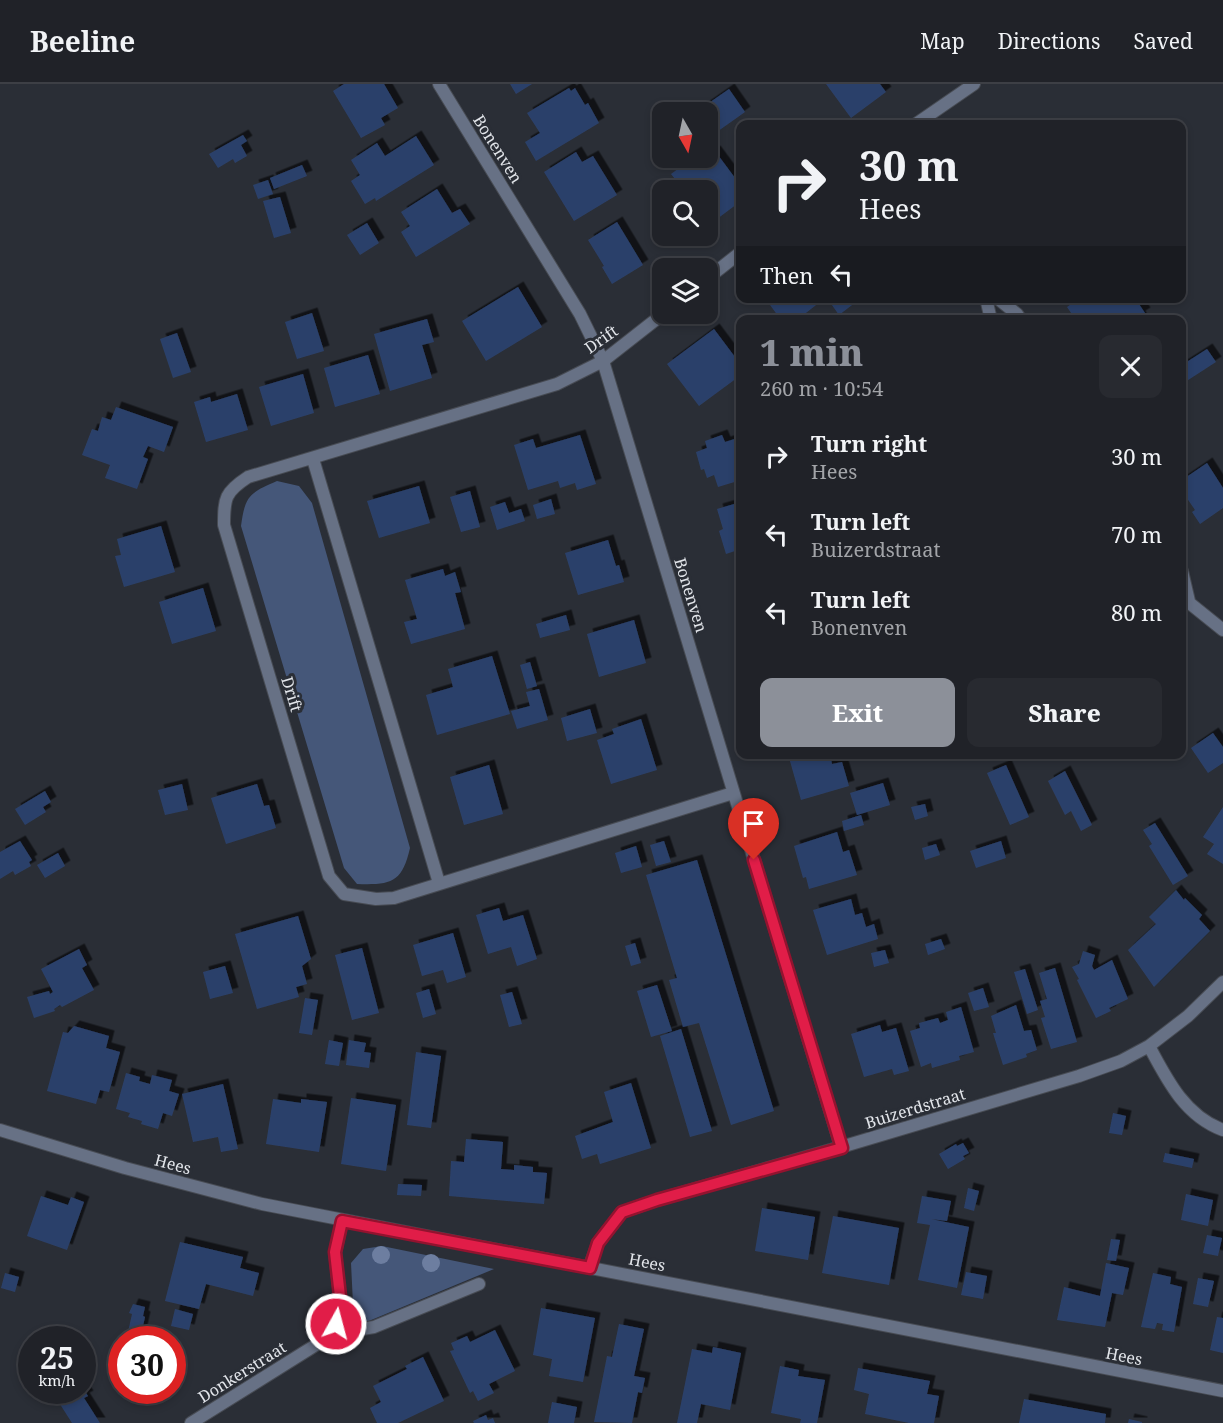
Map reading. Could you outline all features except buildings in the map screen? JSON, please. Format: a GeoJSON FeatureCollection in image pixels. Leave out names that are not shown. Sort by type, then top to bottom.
{"type":"FeatureCollection","features":[{"type":"Feature","properties":{"kind":"street","name":"Bonenven"},"geometry":{"type":"LineString","coordinates":[[439,84],[580,314],[603,361],[842,1148]]}},
{"type":"Feature","properties":{"kind":"street"},"geometry":{"type":"LineString","coordinates":[[921,120],[974,84]]}},
{"type":"Feature","properties":{"kind":"street"},"geometry":{"type":"LineString","coordinates":[[718,270],[736,256]]}},
{"type":"Feature","properties":{"kind":"street"},"geometry":{"type":"LineString","coordinates":[[1003,303],[1018,315]]}},
{"type":"Feature","properties":{"kind":"street","name":"Drift"},"geometry":{"type":"LineString","coordinates":[[652,323],[603,361],[556,384],[248,477],[231,488],[224,502],[224,525],[329,876],[344,894],[376,900],[394,898],[733,793]]}},
{"type":"Feature","properties":{"kind":"street"},"geometry":{"type":"LineString","coordinates":[[313,459],[439,883]]}},
{"type":"Feature","properties":{"kind":"street"},"geometry":{"type":"LineString","coordinates":[[1186,599],[1223,630]]}},
{"type":"Feature","properties":{"kind":"street","name":"Buizerdstraat"},"geometry":{"type":"LineString","coordinates":[[590,1268],[598,1243],[622,1212],[842,1148],[1079,1076],[1121,1061],[1149,1046],[1188,1016],[1223,982]]}},
{"type":"Feature","properties":{"kind":"street"},"geometry":{"type":"LineString","coordinates":[[1149,1046],[1179,1099],[1197,1115],[1223,1130]]}},
{"type":"Feature","properties":{"kind":"street","name":"Hees"},"geometry":{"type":"LineString","coordinates":[[0,1130],[125,1168],[262,1204],[1223,1391]]}},
{"type":"Feature","properties":{"kind":"street"},"geometry":{"type":"LineString","coordinates":[[342,1221],[335,1252],[341,1305],[336,1324],[356,1330],[374,1327],[479,1284]]}},
{"type":"Feature","properties":{"kind":"street","name":"Donkerstraat"},"geometry":{"type":"LineString","coordinates":[[191,1423],[319,1343],[336,1324]]}},
{"type":"Feature","properties":{"kind":"shaded area"},"geometry":{"type":"Polygon","coordinates":[[[277,481],[299,486],[312,503],[410,848],[399,875],[387,882],[357,884],[344,868],[241,526],[244,508],[250,497],[277,481]]]}},
{"type":"Feature","properties":{"kind":"shaded area"},"geometry":{"type":"Polygon","coordinates":[[[382,1246],[494,1269],[364,1323],[350,1318],[353,1304],[351,1263],[363,1249],[382,1246]]]}},
{"type":"Feature","properties":{"kind":"route"},"geometry":{"type":"LineString","coordinates":[[336,1324],[341,1305],[335,1252],[342,1221],[590,1268],[598,1243],[622,1212],[842,1148],[754,860]]}}]}
